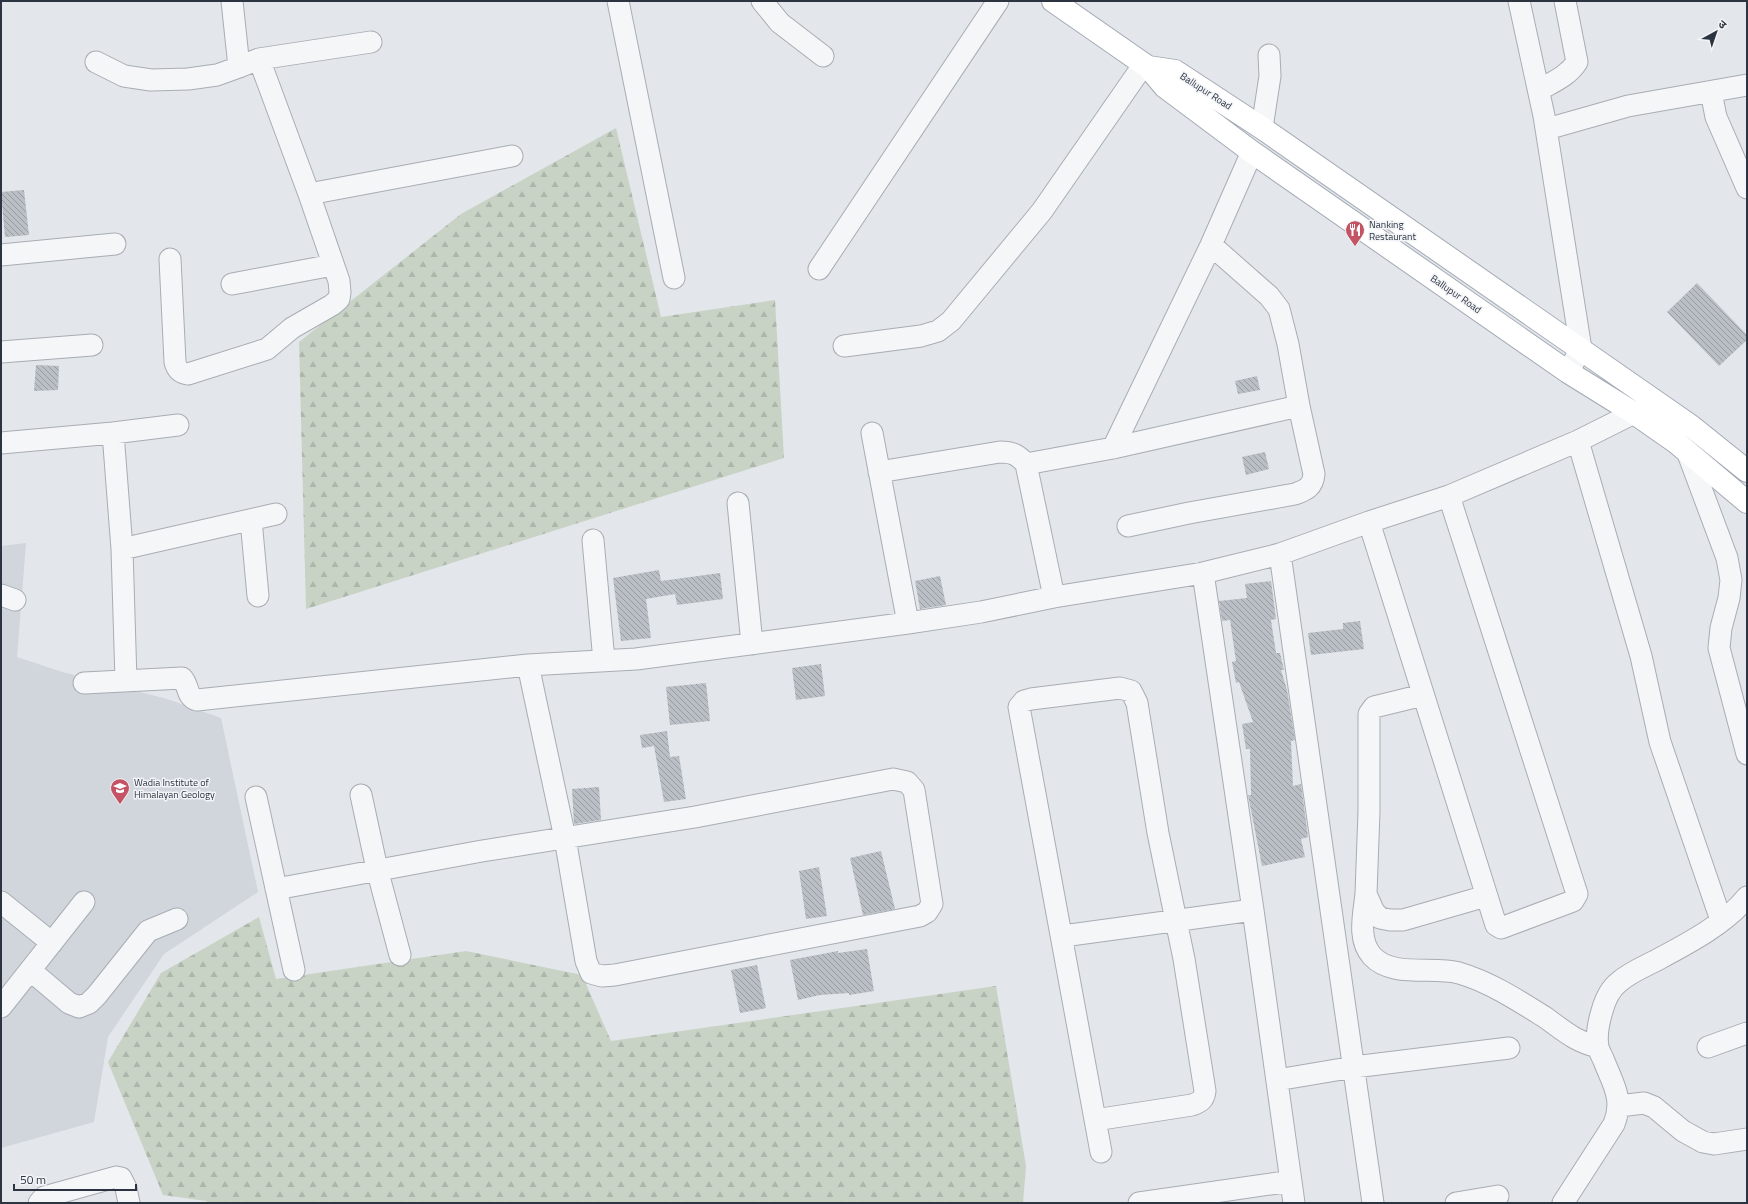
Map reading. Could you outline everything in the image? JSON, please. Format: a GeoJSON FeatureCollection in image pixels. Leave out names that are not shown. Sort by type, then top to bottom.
{"type":"FeatureCollection","features":[{"type":"Feature","properties":{"kind":"main road"},"geometry":{"type":"LineString","coordinates":[[1053,1],[1146,66],[1170,79]]}},
{"type":"Feature","properties":{"kind":"main road","name":"Ballupur Road"},"geometry":{"type":"LineString","coordinates":[[1170,79],[1262,128],[1691,426],[1747,471]]}},
{"type":"Feature","properties":{"kind":"main road","name":"Ballupur Road"},"geometry":{"type":"LineString","coordinates":[[1170,79],[1252,152],[1568,372],[1634,413],[1687,451],[1747,502]]}},
{"type":"Feature","properties":{"kind":"street"},"geometry":{"type":"LineString","coordinates":[[232,1],[239,67]]}},
{"type":"Feature","properties":{"kind":"street"},"geometry":{"type":"LineString","coordinates":[[618,1],[674,278]]}},
{"type":"Feature","properties":{"kind":"street"},"geometry":{"type":"LineString","coordinates":[[762,1],[780,23],[823,56]]}},
{"type":"Feature","properties":{"kind":"street"},"geometry":{"type":"LineString","coordinates":[[819,269],[998,1]]}},
{"type":"Feature","properties":{"kind":"street"},"geometry":{"type":"LineString","coordinates":[[1520,1],[1547,129],[1581,349],[1568,372]]}},
{"type":"Feature","properties":{"kind":"street"},"geometry":{"type":"LineString","coordinates":[[1539,90],[1564,76],[1572,70],[1577,62],[1565,1]]}},
{"type":"Feature","properties":{"kind":"street"},"geometry":{"type":"LineString","coordinates":[[96,62],[124,76],[151,80],[188,79],[217,75],[259,59],[371,42]]}},
{"type":"Feature","properties":{"kind":"street"},"geometry":{"type":"LineString","coordinates":[[1262,128],[1270,76],[1269,55]]}},
{"type":"Feature","properties":{"kind":"street"},"geometry":{"type":"LineString","coordinates":[[170,259],[175,362],[176,369],[181,374],[188,374],[267,349],[292,328],[332,305],[339,299],[340,292],[333,265],[309,194],[259,59]]}},
{"type":"Feature","properties":{"kind":"street"},"geometry":{"type":"LineString","coordinates":[[844,346],[921,336],[938,331],[951,321],[1042,211],[1146,66]]}},
{"type":"Feature","properties":{"kind":"street"},"geometry":{"type":"LineString","coordinates":[[1547,129],[1628,106],[1747,85]]}},
{"type":"Feature","properties":{"kind":"street"},"geometry":{"type":"LineString","coordinates":[[1711,92],[1716,117],[1747,188]]}},
{"type":"Feature","properties":{"kind":"street"},"geometry":{"type":"LineString","coordinates":[[1114,448],[1211,245],[1252,152]]}},
{"type":"Feature","properties":{"kind":"street"},"geometry":{"type":"LineString","coordinates":[[309,194],[512,156]]}},
{"type":"Feature","properties":{"kind":"street"},"geometry":{"type":"LineString","coordinates":[[1,255],[115,244]]}},
{"type":"Feature","properties":{"kind":"street"},"geometry":{"type":"LineString","coordinates":[[1128,526],[1188,513],[1294,494],[1310,487],[1314,481],[1314,474],[1299,406],[1288,344],[1279,309],[1269,296],[1211,245]]}},
{"type":"Feature","properties":{"kind":"street"},"geometry":{"type":"LineString","coordinates":[[232,284],[333,265]]}},
{"type":"Feature","properties":{"kind":"street"},"geometry":{"type":"LineString","coordinates":[[1,352],[92,345]]}},
{"type":"Feature","properties":{"kind":"street"},"geometry":{"type":"LineString","coordinates":[[84,683],[182,678],[190,696],[197,700],[528,665],[636,659],[908,624],[981,612],[1054,597],[1203,573],[1280,554],[1369,522],[1449,496],[1578,441],[1656,402]]}},
{"type":"Feature","properties":{"kind":"street"},"geometry":{"type":"LineString","coordinates":[[1026,464],[1114,448],[1299,406]]}},
{"type":"Feature","properties":{"kind":"street"},"geometry":{"type":"LineString","coordinates":[[1,443],[113,433],[178,425]]}},
{"type":"Feature","properties":{"kind":"street"},"geometry":{"type":"LineString","coordinates":[[872,432],[908,624]]}},
{"type":"Feature","properties":{"kind":"street"},"geometry":{"type":"LineString","coordinates":[[113,433],[122,549],[126,681]]}},
{"type":"Feature","properties":{"kind":"street"},"geometry":{"type":"LineString","coordinates":[[1578,441],[1642,656],[1660,742],[1721,920]]}},
{"type":"Feature","properties":{"kind":"street"},"geometry":{"type":"LineString","coordinates":[[1687,451],[1727,558],[1731,580],[1729,598],[1721,628],[1719,648],[1747,754]]}},
{"type":"Feature","properties":{"kind":"street"},"geometry":{"type":"LineString","coordinates":[[879,472],[1000,452],[1012,452],[1018,455],[1026,464],[1054,597]]}},
{"type":"Feature","properties":{"kind":"street"},"geometry":{"type":"LineString","coordinates":[[1369,522],[1486,896],[1496,926],[1501,928],[1573,901],[1577,894],[1449,496]]}},
{"type":"Feature","properties":{"kind":"street"},"geometry":{"type":"LineString","coordinates":[[738,503],[752,644]]}},
{"type":"Feature","properties":{"kind":"street"},"geometry":{"type":"LineString","coordinates":[[122,549],[276,514]]}},
{"type":"Feature","properties":{"kind":"street"},"geometry":{"type":"LineString","coordinates":[[251,520],[258,596]]}},
{"type":"Feature","properties":{"kind":"street"},"geometry":{"type":"LineString","coordinates":[[593,540],[604,661]]}},
{"type":"Feature","properties":{"kind":"street"},"geometry":{"type":"LineString","coordinates":[[1280,554],[1373,1203]]}},
{"type":"Feature","properties":{"kind":"street"},"geometry":{"type":"LineString","coordinates":[[1203,573],[1253,910],[1294,1203]]}},
{"type":"Feature","properties":{"kind":"street"},"geometry":{"type":"LineString","coordinates":[[276,889],[377,869],[565,838],[695,818],[893,779],[907,782],[914,790],[932,904],[927,912],[920,916],[602,976],[591,973],[586,961],[565,838],[528,665]]}},
{"type":"Feature","properties":{"kind":"street"},"geometry":{"type":"LineString","coordinates":[[1095,1120],[1192,1105],[1199,1102],[1204,1097],[1205,1091],[1197,1031],[1177,921],[1158,833],[1134,697],[1131,691],[1120,688],[1094,690],[1031,699],[1024,702],[1019,707],[1041,828],[1063,936],[1095,1120],[1101,1152]]}},
{"type":"Feature","properties":{"kind":"street"},"geometry":{"type":"LineString","coordinates":[[1423,694],[1374,707],[1369,714],[1369,811],[1363,940],[1372,955],[1384,965],[1397,969],[1433,970],[1458,973],[1478,980],[1506,994],[1546,1018],[1576,1040],[1598,1047]]}},
{"type":"Feature","properties":{"kind":"street"},"geometry":{"type":"LineString","coordinates":[[361,795],[377,869],[400,955]]}},
{"type":"Feature","properties":{"kind":"street"},"geometry":{"type":"LineString","coordinates":[[256,797],[294,970]]}},
{"type":"Feature","properties":{"kind":"street"},"geometry":{"type":"LineString","coordinates":[[1366,894],[1374,912],[1380,918],[1390,920],[1403,920],[1486,896]]}},
{"type":"Feature","properties":{"kind":"street"},"geometry":{"type":"LineString","coordinates":[[1564,1203],[1614,1124],[1619,1112],[1615,1089],[1598,1047],[1598,1027],[1602,1010],[1609,993],[1618,982],[1694,939],[1721,920],[1747,897]]}},
{"type":"Feature","properties":{"kind":"street"},"geometry":{"type":"LineString","coordinates":[[1,902],[52,943]]}},
{"type":"Feature","properties":{"kind":"street"},"geometry":{"type":"LineString","coordinates":[[1,1007],[84,902]]}},
{"type":"Feature","properties":{"kind":"street"},"geometry":{"type":"LineString","coordinates":[[1063,936],[1253,910]]}},
{"type":"Feature","properties":{"kind":"street"},"geometry":{"type":"LineString","coordinates":[[30,970],[69,1003],[79,1007],[89,1003],[148,931],[177,919]]}},
{"type":"Feature","properties":{"kind":"street"},"geometry":{"type":"LineString","coordinates":[[1708,1047],[1747,1033]]}},
{"type":"Feature","properties":{"kind":"street"},"geometry":{"type":"LineString","coordinates":[[1277,1080],[1354,1067],[1509,1048]]}},
{"type":"Feature","properties":{"kind":"street"},"geometry":{"type":"LineString","coordinates":[[1619,1106],[1644,1103],[1654,1107],[1683,1131],[1703,1142],[1714,1144],[1747,1139]]}},
{"type":"Feature","properties":{"kind":"street"},"geometry":{"type":"LineString","coordinates":[[39,1203],[44,1197],[116,1177],[121,1178],[129,1203]]}},
{"type":"Feature","properties":{"kind":"street"},"geometry":{"type":"LineString","coordinates":[[1139,1203],[1291,1181]]}},
{"type":"Feature","properties":{"kind":"street"},"geometry":{"type":"LineString","coordinates":[[1456,1203],[1498,1196]]}},
{"type":"Feature","properties":{"kind":"shaded area","name":"Wadia Institute of Himalayan Geology"},"geometry":{"type":"Polygon","coordinates":[[[26,543],[17,657],[59,671],[167,699],[221,718],[258,892],[164,954],[108,1037],[94,1122],[1,1148],[1,546],[26,543]]]}},
{"type":"Feature","properties":{"kind":"green space"},"geometry":{"type":"Polygon","coordinates":[[[616,128],[661,317],[775,300],[784,458],[306,609],[299,342],[461,214],[616,128]]]}},
{"type":"Feature","properties":{"kind":"green space"},"geometry":{"type":"Polygon","coordinates":[[[259,917],[276,979],[466,951],[582,975],[611,1041],[996,986],[1026,1166],[1023,1203],[207,1203],[206,1201],[163,1195],[108,1062],[161,973],[259,917]]]}},
{"type":"Feature","properties":{"kind":"building"},"geometry":{"type":"Polygon","coordinates":[[[24,190],[29,235],[5,237],[1,192],[24,190]]]}},
{"type":"Feature","properties":{"kind":"building"},"geometry":{"type":"Polygon","coordinates":[[[1697,283],[1747,335],[1747,340],[1719,366],[1667,312],[1697,283]]]}},
{"type":"Feature","properties":{"kind":"building"},"geometry":{"type":"Polygon","coordinates":[[[36,365],[59,366],[58,390],[34,391],[36,365]]]}},
{"type":"Feature","properties":{"kind":"building"},"geometry":{"type":"Polygon","coordinates":[[[1257,376],[1260,390],[1238,394],[1235,381],[1257,376]]]}},
{"type":"Feature","properties":{"kind":"building"},"geometry":{"type":"Polygon","coordinates":[[[1265,452],[1269,469],[1246,475],[1242,457],[1265,452]]]}},
{"type":"Feature","properties":{"kind":"building"},"geometry":{"type":"Polygon","coordinates":[[[659,570],[661,581],[720,573],[723,599],[677,605],[675,594],[646,599],[651,638],[621,641],[613,578],[659,570]]]}},
{"type":"Feature","properties":{"kind":"building"},"geometry":{"type":"Polygon","coordinates":[[[940,576],[946,605],[920,609],[915,581],[940,576]]]}},
{"type":"Feature","properties":{"kind":"building"},"geometry":{"type":"Polygon","coordinates":[[[1271,581],[1276,619],[1271,620],[1276,653],[1280,653],[1284,670],[1281,670],[1287,690],[1295,740],[1291,741],[1293,786],[1301,784],[1308,837],[1301,839],[1305,857],[1262,866],[1248,795],[1251,795],[1250,749],[1246,749],[1242,724],[1253,722],[1239,682],[1236,683],[1232,662],[1236,661],[1230,620],[1222,621],[1219,601],[1247,598],[1245,584],[1271,581]]]}},
{"type":"Feature","properties":{"kind":"building"},"geometry":{"type":"Polygon","coordinates":[[[1360,621],[1364,649],[1311,655],[1308,633],[1343,629],[1343,623],[1360,621]]]}},
{"type":"Feature","properties":{"kind":"building"},"geometry":{"type":"Polygon","coordinates":[[[821,664],[825,696],[796,700],[792,668],[821,664]]]}},
{"type":"Feature","properties":{"kind":"building"},"geometry":{"type":"Polygon","coordinates":[[[706,683],[710,721],[670,725],[666,687],[706,683]]]}},
{"type":"Feature","properties":{"kind":"building"},"geometry":{"type":"Polygon","coordinates":[[[667,731],[670,757],[679,756],[686,799],[664,802],[654,746],[642,748],[640,735],[667,731]]]}},
{"type":"Feature","properties":{"kind":"building"},"geometry":{"type":"Polygon","coordinates":[[[599,787],[601,820],[574,824],[572,789],[599,787]]]}},
{"type":"Feature","properties":{"kind":"building"},"geometry":{"type":"Polygon","coordinates":[[[881,851],[895,909],[863,915],[850,858],[881,851]]]}},
{"type":"Feature","properties":{"kind":"building"},"geometry":{"type":"Polygon","coordinates":[[[819,867],[827,916],[806,919],[799,871],[819,867]]]}},
{"type":"Feature","properties":{"kind":"building"},"geometry":{"type":"Polygon","coordinates":[[[867,949],[874,991],[849,995],[849,993],[820,995],[798,1000],[790,960],[838,951],[838,953],[867,949]]]}},
{"type":"Feature","properties":{"kind":"building"},"geometry":{"type":"Polygon","coordinates":[[[757,965],[766,1008],[740,1013],[731,970],[757,965]]]}},
{"type":"Feature","properties":{"kind":"place","name":"Nanking Restaurant"},"geometry":{"type":"Point","coordinates":[1355,247]}},
{"type":"Feature","properties":{"kind":"place","name":"Wadia Institute of Himalayan Geology"},"geometry":{"type":"Point","coordinates":[120,805]}}]}
